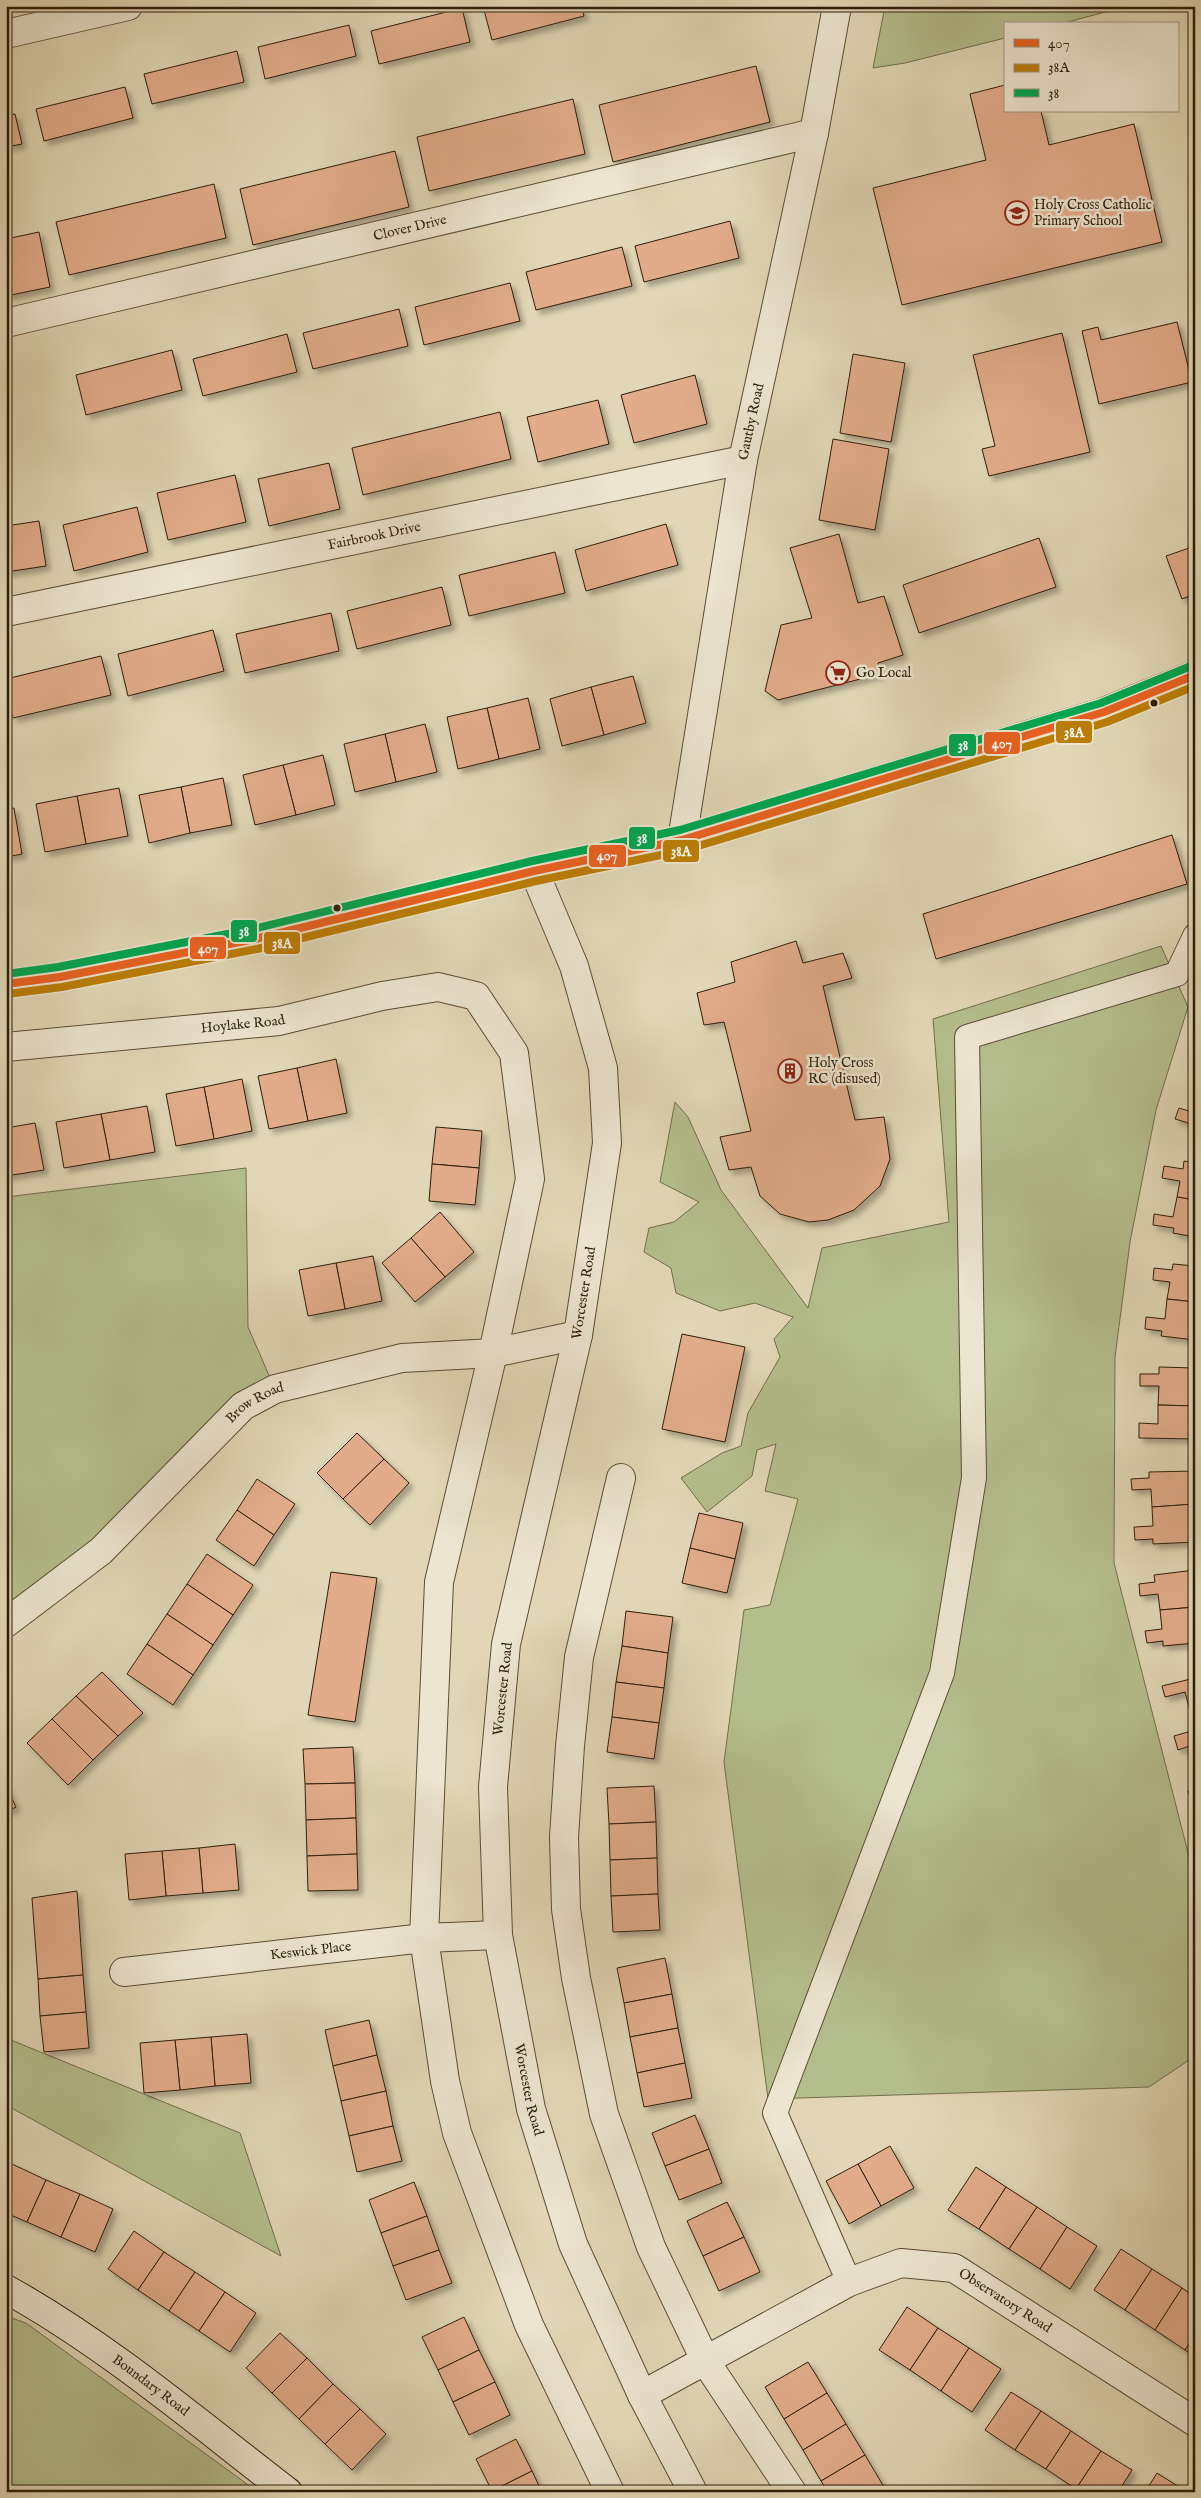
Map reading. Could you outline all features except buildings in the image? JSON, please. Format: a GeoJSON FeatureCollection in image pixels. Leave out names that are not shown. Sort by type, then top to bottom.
{"type":"FeatureCollection","features":[{"type":"Feature","properties":{"kind":"main road"},"geometry":{"type":"LineString","coordinates":[[6,984],[60,977],[255,939],[534,871],[682,840],[1104,712],[1195,674]]}},
{"type":"Feature","properties":{"kind":"street"},"geometry":{"type":"LineString","coordinates":[[6,34],[128,6]]}},
{"type":"Feature","properties":{"kind":"street","name":"Gautby Road"},"geometry":{"type":"LineString","coordinates":[[682,840],[743,460],[814,133],[837,6]]}},
{"type":"Feature","properties":{"kind":"street","name":"Clover Drive"},"geometry":{"type":"LineString","coordinates":[[6,323],[814,133]]}},
{"type":"Feature","properties":{"kind":"street","name":"Fairbrook Drive"},"geometry":{"type":"LineString","coordinates":[[6,612],[743,460]]}},
{"type":"Feature","properties":{"kind":"street","name":"Worcester Road"},"geometry":{"type":"LineString","coordinates":[[534,871],[574,966],[603,1068],[607,1143],[578,1335],[506,1644],[493,1787],[498,1935],[531,2109],[573,2244],[642,2395],[693,2492]]}},
{"type":"Feature","properties":{"kind":"street","name":"Hoylake Road"},"geometry":{"type":"LineString","coordinates":[[6,1047],[279,1021],[382,996],[438,987],[476,996],[514,1053],[530,1179],[493,1353]]}},
{"type":"Feature","properties":{"kind":"street","name":"Brow Road"},"geometry":{"type":"LineString","coordinates":[[6,1624],[101,1551],[243,1406],[275,1388],[402,1358],[493,1353],[578,1335]]}},
{"type":"Feature","properties":{"kind":"street"},"geometry":{"type":"LineString","coordinates":[[493,1353],[439,1582],[426,1839],[424,1938],[445,2081],[457,2133],[529,2325],[610,2492]]}},
{"type":"Feature","properties":{"kind":"street"},"geometry":{"type":"LineString","coordinates":[[621,1478],[578,1657],[564,1837],[566,1909],[576,1978],[604,2114],[651,2246],[706,2362],[792,2492]]}},
{"type":"Feature","properties":{"kind":"street","name":"Keswick Place"},"geometry":{"type":"LineString","coordinates":[[124,1972],[424,1938],[498,1935]]}},
{"type":"Feature","properties":{"kind":"street","name":"Observatory Road"},"geometry":{"type":"LineString","coordinates":[[642,2395],[706,2362],[849,2282],[901,2263],[954,2268],[1195,2422]]}},
{"type":"Feature","properties":{"kind":"street","name":"Boundary Road"},"geometry":{"type":"LineString","coordinates":[[6,2289],[48,2312],[288,2492]]}},
{"type":"Feature","properties":{"kind":"lane"},"geometry":{"type":"LineString","coordinates":[[849,2282],[776,2113],[942,1673],[974,1478],[967,1037],[1177,974],[1195,936]]}},
{"type":"Feature","properties":{"kind":"green space"},"geometry":{"type":"Polygon","coordinates":[[[885,6],[1116,6],[1117,9],[1068,22],[1004,22],[1004,38],[905,63],[873,68],[885,6]]]}},
{"type":"Feature","properties":{"kind":"green space"},"geometry":{"type":"Polygon","coordinates":[[[1161,946],[1188,1007],[1156,1110],[1130,1242],[1115,1357],[1114,1563],[1195,1880],[1195,2056],[1149,2087],[768,2099],[724,1762],[744,1610],[770,1605],[798,1499],[765,1491],[776,1444],[757,1450],[752,1476],[707,1512],[681,1478],[722,1453],[741,1446],[748,1413],[780,1357],[774,1339],[793,1317],[755,1303],[720,1311],[676,1293],[671,1268],[644,1252],[649,1228],[674,1222],[699,1202],[660,1182],[675,1102],[688,1117],[721,1190],[808,1308],[822,1248],[949,1222],[933,1019],[1161,946]]]}},
{"type":"Feature","properties":{"kind":"green space"},"geometry":{"type":"Polygon","coordinates":[[[246,1168],[248,1327],[275,1389],[6,1623],[6,1197],[246,1168]]]}},
{"type":"Feature","properties":{"kind":"green space"},"geometry":{"type":"Polygon","coordinates":[[[6,2038],[240,2133],[281,2256],[6,2105],[6,2038]]]}},
{"type":"Feature","properties":{"kind":"green space"},"geometry":{"type":"Polygon","coordinates":[[[6,2316],[26,2323],[258,2492],[6,2492],[6,2316]]]}},
{"type":"Feature","properties":{"kind":"transit line","name":"38"},"geometry":{"type":"LineString","coordinates":[[6,974],[58,967],[253,929],[532,861],[680,830],[1101,703],[1191,666]]}},
{"type":"Feature","properties":{"kind":"transit line","name":"407"},"geometry":{"type":"LineString","coordinates":[[6,984],[60,977],[255,939],[534,871],[682,840],[1104,712],[1195,675]]}},
{"type":"Feature","properties":{"kind":"transit line","name":"38A"},"geometry":{"type":"LineString","coordinates":[[7,994],[62,987],[257,949],[536,881],[685,850],[1107,722],[1195,686]]}},
{"type":"Feature","properties":{"kind":"place","name":"Holy Cross Catholic Primary School"},"geometry":{"type":"Point","coordinates":[1017,213]}},
{"type":"Feature","properties":{"kind":"place","name":"Go Local"},"geometry":{"type":"Point","coordinates":[838,673]}},
{"type":"Feature","properties":{"kind":"place","name":"Holy Cross RC (disused)"},"geometry":{"type":"Point","coordinates":[790,1071]}}]}
